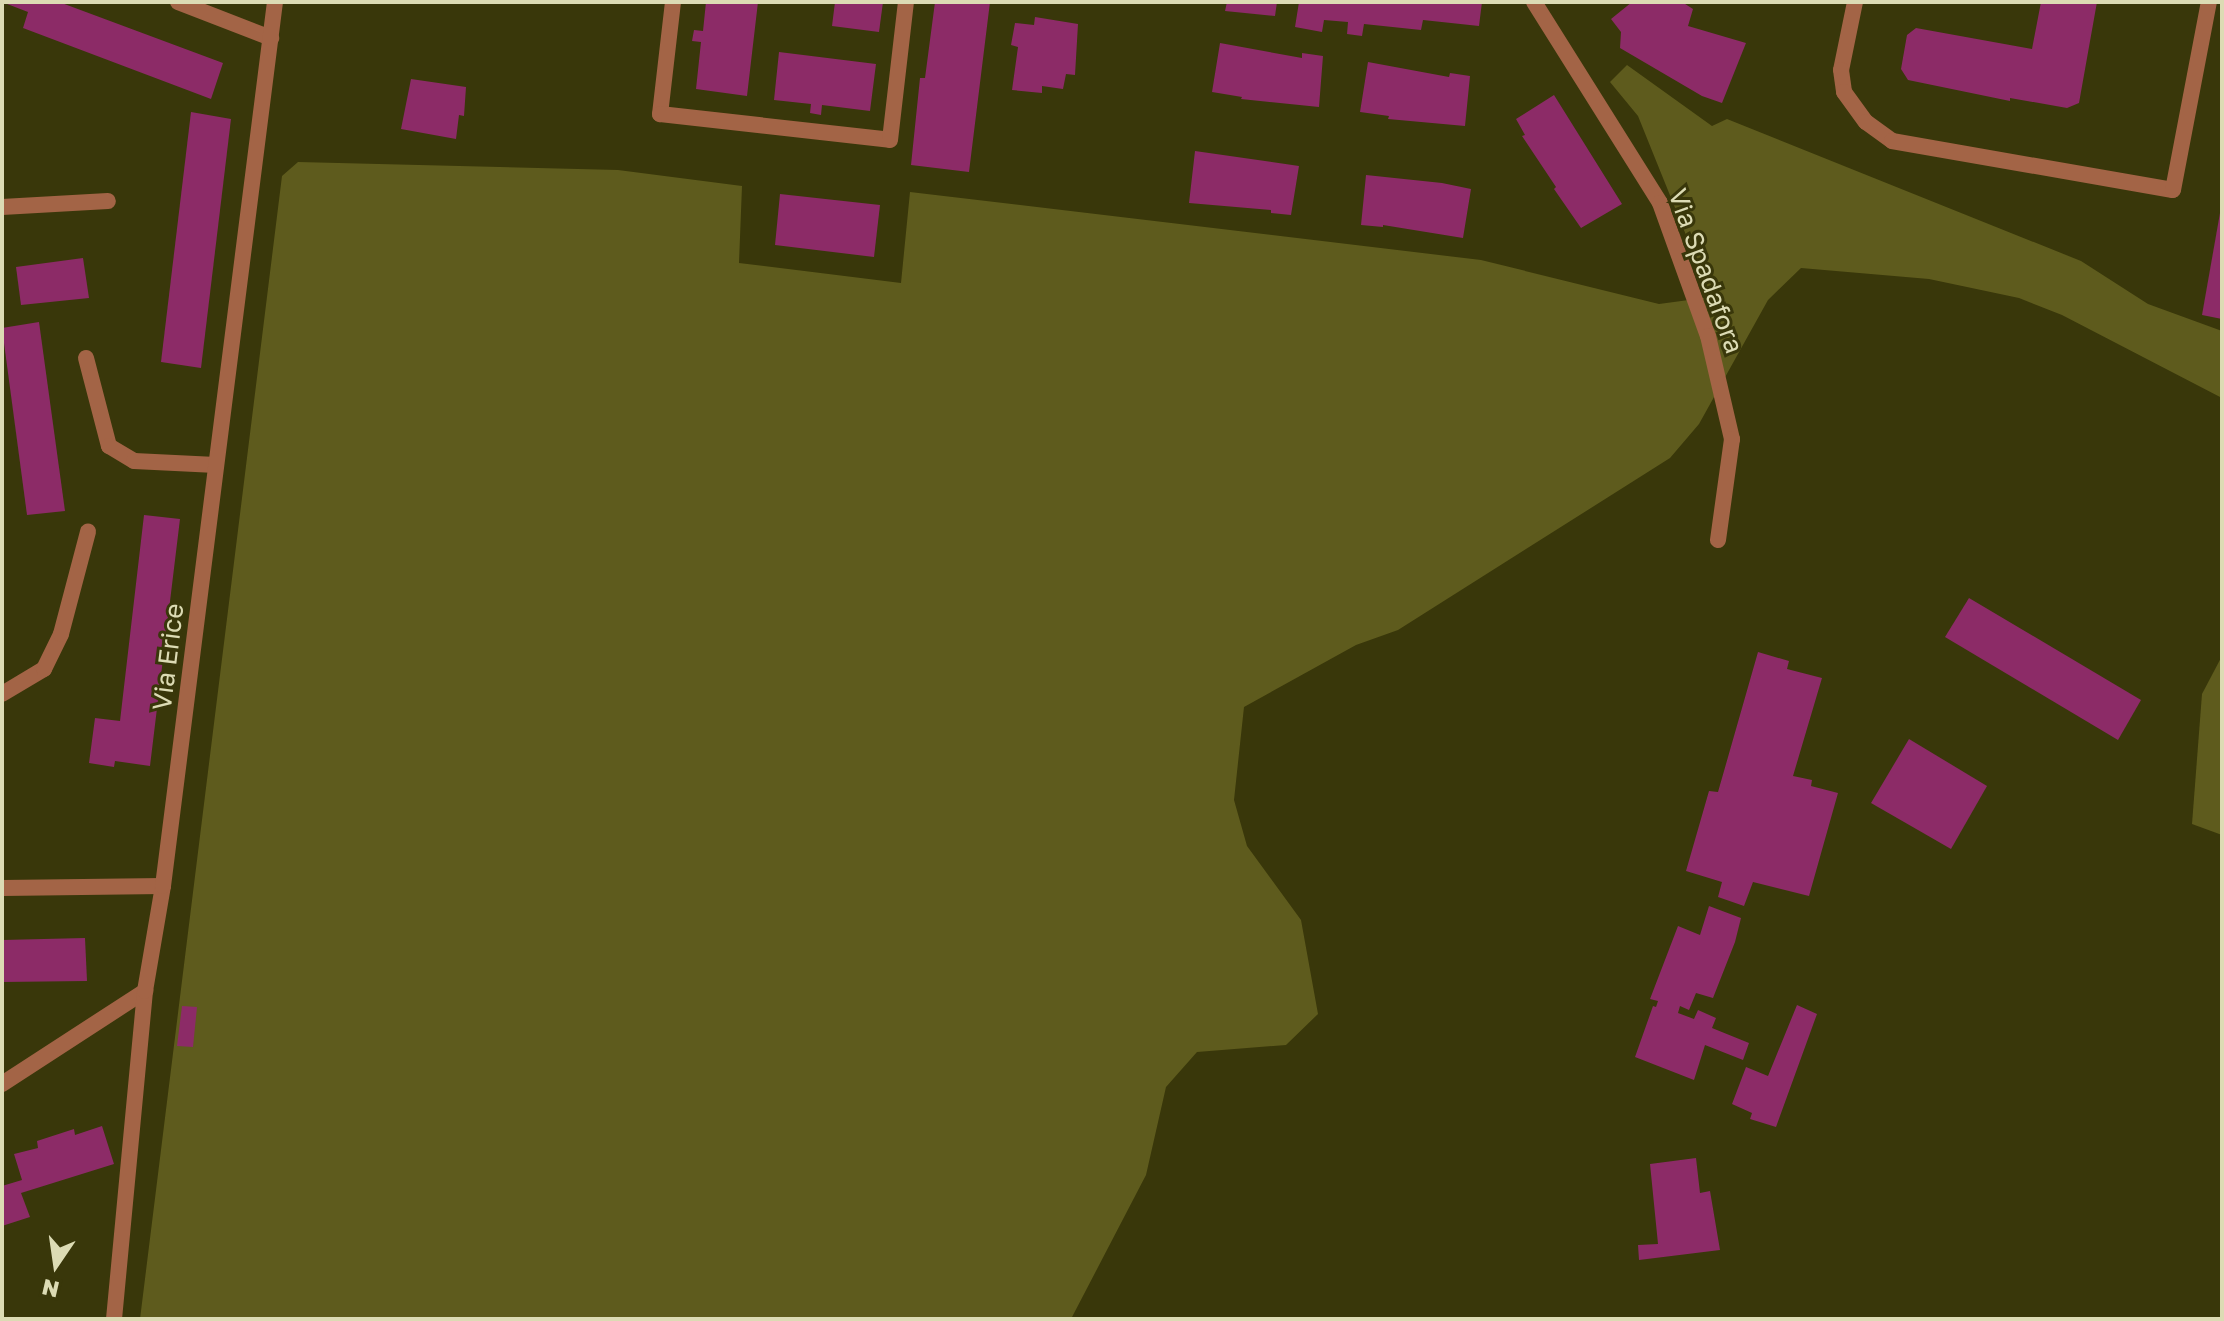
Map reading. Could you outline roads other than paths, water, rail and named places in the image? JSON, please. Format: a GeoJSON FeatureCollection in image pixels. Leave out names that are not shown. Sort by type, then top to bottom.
{"type":"FeatureCollection","features":[{"type":"Feature","properties":{"kind":"street"},"geometry":{"type":"LineString","coordinates":[[178,2],[271,38]]}},
{"type":"Feature","properties":{"kind":"street","name":"Via Erice"},"geometry":{"type":"LineString","coordinates":[[114,1319],[145,991],[163,886],[275,2]]}},
{"type":"Feature","properties":{"kind":"street"},"geometry":{"type":"LineString","coordinates":[[673,2],[660,114],[890,140],[906,2]]}},
{"type":"Feature","properties":{"kind":"street","name":"Via Spadafora"},"geometry":{"type":"LineString","coordinates":[[1534,2],[1660,203],[1708,336],[1732,439],[1718,540]]}},
{"type":"Feature","properties":{"kind":"street"},"geometry":{"type":"LineString","coordinates":[[1855,2],[1841,70],[1844,92],[1866,122],[1892,141],[2173,190],[2209,2]]}},
{"type":"Feature","properties":{"kind":"street"},"geometry":{"type":"LineString","coordinates":[[2,207],[108,201]]}},
{"type":"Feature","properties":{"kind":"street"},"geometry":{"type":"LineString","coordinates":[[86,358],[109,446],[134,461],[216,465]]}},
{"type":"Feature","properties":{"kind":"street"},"geometry":{"type":"LineString","coordinates":[[2,694],[44,669],[61,634],[88,532]]}},
{"type":"Feature","properties":{"kind":"street"},"geometry":{"type":"LineString","coordinates":[[2,888],[163,886]]}},
{"type":"Feature","properties":{"kind":"street"},"geometry":{"type":"LineString","coordinates":[[2,1084],[145,991]]}}]}
